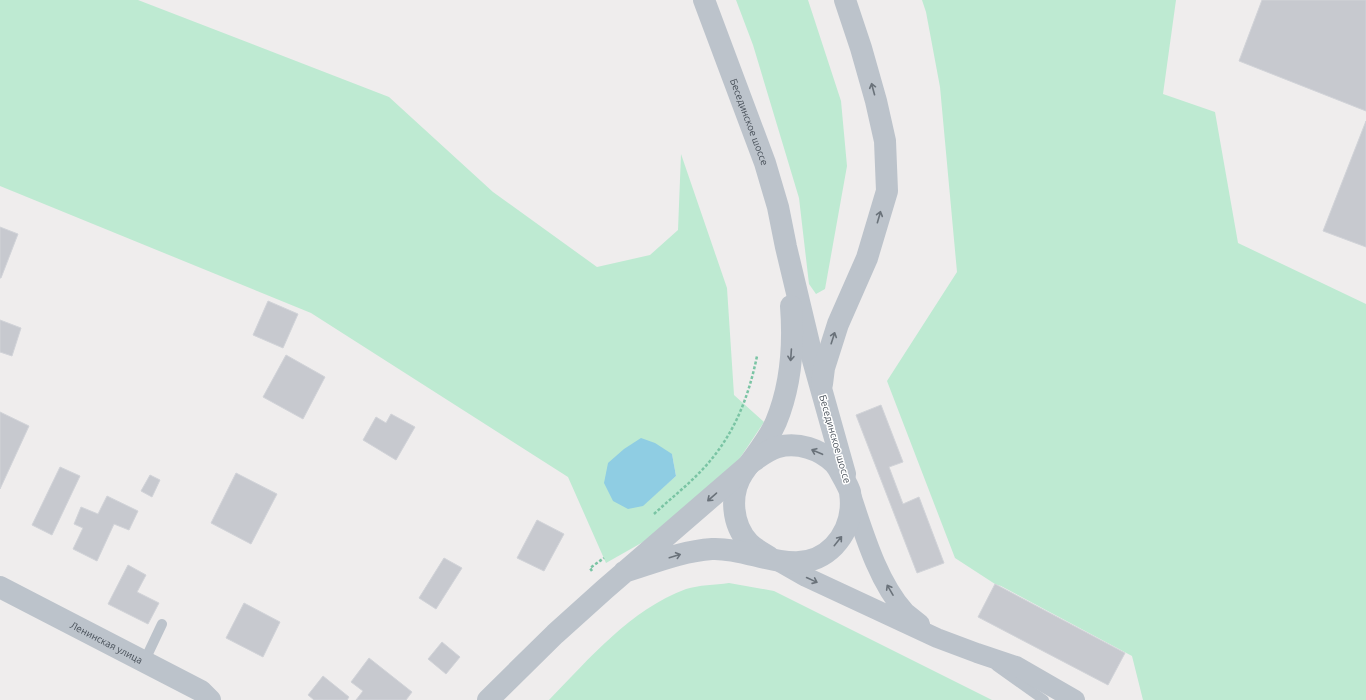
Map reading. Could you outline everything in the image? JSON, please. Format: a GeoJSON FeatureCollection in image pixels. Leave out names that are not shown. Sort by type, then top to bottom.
{"type":"FeatureCollection","features":[{"type":"Feature","properties":{"kind":"street","name":"Бесединское шоссе"},"geometry":{"type":"LineString","coordinates":[[704,0],[765,163],[778,207],[786,247],[821,390],[850,491]]}},
{"type":"Feature","properties":{"kind":"street"},"geometry":{"type":"LineString","coordinates":[[821,390],[824,368],[838,324],[867,258],[887,191],[885,141],[876,101],[861,48],[845,0]]}},
{"type":"Feature","properties":{"kind":"street","name":"Бесединское шоссе"},"geometry":{"type":"LineString","coordinates":[[752,462],[776,423],[789,374],[792,318],[786,247]]}},
{"type":"Feature","properties":{"kind":"street"},"geometry":{"type":"LineString","coordinates":[[488,700],[555,634],[605,588],[752,462],[764,453],[779,447],[794,445],[809,448],[823,454],[835,464],[850,491],[871,554],[895,598],[906,613],[937,638]]}},
{"type":"Feature","properties":{"kind":"street"},"geometry":{"type":"LineString","coordinates":[[752,462],[742,474],[736,488],[734,504],[736,519],[741,533],[750,544],[806,577],[937,638],[1016,666],[1075,700]]}},
{"type":"Feature","properties":{"kind":"street"},"geometry":{"type":"LineString","coordinates":[[624,572],[681,554],[714,549],[795,563],[808,561],[822,556],[834,547],[843,535],[849,521],[851,508],[850,491]]}},
{"type":"Feature","properties":{"kind":"street","name":"Ленинская улица"},"geometry":{"type":"LineString","coordinates":[[0,587],[201,691],[210,700]]}},
{"type":"Feature","properties":{"kind":"lane"},"geometry":{"type":"LineString","coordinates":[[144,662],[162,624]]}},
{"type":"Feature","properties":{"kind":"lane"},"geometry":{"type":"LineString","coordinates":[[978,653],[1044,700]]}},
{"type":"Feature","properties":{"kind":"path"},"geometry":{"type":"LineString","coordinates":[[650,517],[702,470],[726,439],[743,406],[751,384],[757,356]]}},
{"type":"Feature","properties":{"kind":"path"},"geometry":{"type":"LineString","coordinates":[[605,556],[590,568],[605,588]]}},
{"type":"Feature","properties":{"kind":"green space"},"geometry":{"type":"Polygon","coordinates":[[[0,0],[138,0],[389,97],[493,192],[597,267],[650,255],[678,230],[681,154],[727,288],[734,395],[764,422],[736,464],[666,529],[606,563],[568,477],[311,313],[0,186],[0,0]],[[672,454],[643,505],[676,476],[672,454]]]}},
{"type":"Feature","properties":{"kind":"green space"},"geometry":{"type":"Polygon","coordinates":[[[736,0],[808,0],[841,101],[847,166],[825,289],[816,294],[809,284],[799,198],[753,45],[736,0]]]}},
{"type":"Feature","properties":{"kind":"green space"},"geometry":{"type":"Polygon","coordinates":[[[922,0],[1176,0],[1163,94],[1215,112],[1238,243],[1366,304],[1366,700],[1143,700],[1132,656],[995,584],[955,558],[887,381],[957,272],[940,87],[926,12],[922,0]]]}},
{"type":"Feature","properties":{"kind":"green space"},"geometry":{"type":"Polygon","coordinates":[[[729,583],[774,591],[992,700],[549,700],[612,637],[647,609],[686,589],[729,583]]]}},
{"type":"Feature","properties":{"kind":"water"},"geometry":{"type":"Polygon","coordinates":[[[641,438],[655,443],[672,454],[676,476],[643,506],[628,509],[613,501],[604,483],[608,463],[624,449],[641,438]]]}},
{"type":"Feature","properties":{"kind":"building"},"geometry":{"type":"Polygon","coordinates":[[[1262,0],[1366,0],[1366,111],[1239,61],[1262,0]]]}},
{"type":"Feature","properties":{"kind":"building"},"geometry":{"type":"Polygon","coordinates":[[[1366,121],[1366,247],[1323,231],[1366,121]]]}},
{"type":"Feature","properties":{"kind":"building"},"geometry":{"type":"Polygon","coordinates":[[[0,227],[18,234],[1,278],[0,278],[0,227]]]}},
{"type":"Feature","properties":{"kind":"building"},"geometry":{"type":"Polygon","coordinates":[[[268,301],[298,314],[283,348],[253,335],[268,301]]]}},
{"type":"Feature","properties":{"kind":"building"},"geometry":{"type":"Polygon","coordinates":[[[0,320],[21,328],[12,356],[0,352],[0,320]]]}},
{"type":"Feature","properties":{"kind":"building"},"geometry":{"type":"Polygon","coordinates":[[[286,355],[325,377],[303,419],[263,397],[286,355]]]}},
{"type":"Feature","properties":{"kind":"building"},"geometry":{"type":"Polygon","coordinates":[[[881,405],[903,462],[889,467],[903,504],[919,497],[944,563],[917,573],[856,415],[881,405]]]}},
{"type":"Feature","properties":{"kind":"building"},"geometry":{"type":"Polygon","coordinates":[[[0,412],[29,426],[0,489],[0,412]]]}},
{"type":"Feature","properties":{"kind":"building"},"geometry":{"type":"Polygon","coordinates":[[[391,414],[415,427],[396,460],[363,440],[376,417],[386,423],[391,414]]]}},
{"type":"Feature","properties":{"kind":"building"},"geometry":{"type":"Polygon","coordinates":[[[60,467],[80,476],[52,535],[32,525],[60,467]]]}},
{"type":"Feature","properties":{"kind":"building"},"geometry":{"type":"Polygon","coordinates":[[[236,473],[277,494],[251,544],[211,523],[236,473]]]}},
{"type":"Feature","properties":{"kind":"building"},"geometry":{"type":"Polygon","coordinates":[[[150,475],[160,480],[152,497],[141,491],[150,475]]]}},
{"type":"Feature","properties":{"kind":"building"},"geometry":{"type":"Polygon","coordinates":[[[107,496],[138,511],[129,530],[114,524],[97,561],[73,549],[83,528],[74,524],[81,507],[98,514],[107,496]]]}},
{"type":"Feature","properties":{"kind":"building"},"geometry":{"type":"Polygon","coordinates":[[[537,520],[564,534],[544,571],[517,558],[537,520]]]}},
{"type":"Feature","properties":{"kind":"building"},"geometry":{"type":"Polygon","coordinates":[[[444,558],[462,568],[436,609],[419,598],[444,558]]]}},
{"type":"Feature","properties":{"kind":"building"},"geometry":{"type":"Polygon","coordinates":[[[128,565],[146,575],[137,592],[159,603],[148,624],[108,604],[128,565]]]}},
{"type":"Feature","properties":{"kind":"building"},"geometry":{"type":"Polygon","coordinates":[[[995,584],[1125,653],[1108,685],[978,617],[995,584]]]}},
{"type":"Feature","properties":{"kind":"building"},"geometry":{"type":"Polygon","coordinates":[[[244,603],[280,622],[263,657],[226,638],[244,603]]]}},
{"type":"Feature","properties":{"kind":"building"},"geometry":{"type":"Polygon","coordinates":[[[442,642],[460,657],[446,674],[428,659],[442,642]]]}},
{"type":"Feature","properties":{"kind":"building"},"geometry":{"type":"Polygon","coordinates":[[[369,658],[412,692],[406,700],[356,700],[363,691],[351,682],[369,658]]]}},
{"type":"Feature","properties":{"kind":"building"},"geometry":{"type":"Polygon","coordinates":[[[323,676],[349,697],[347,700],[314,700],[308,695],[323,676]]]}}]}
